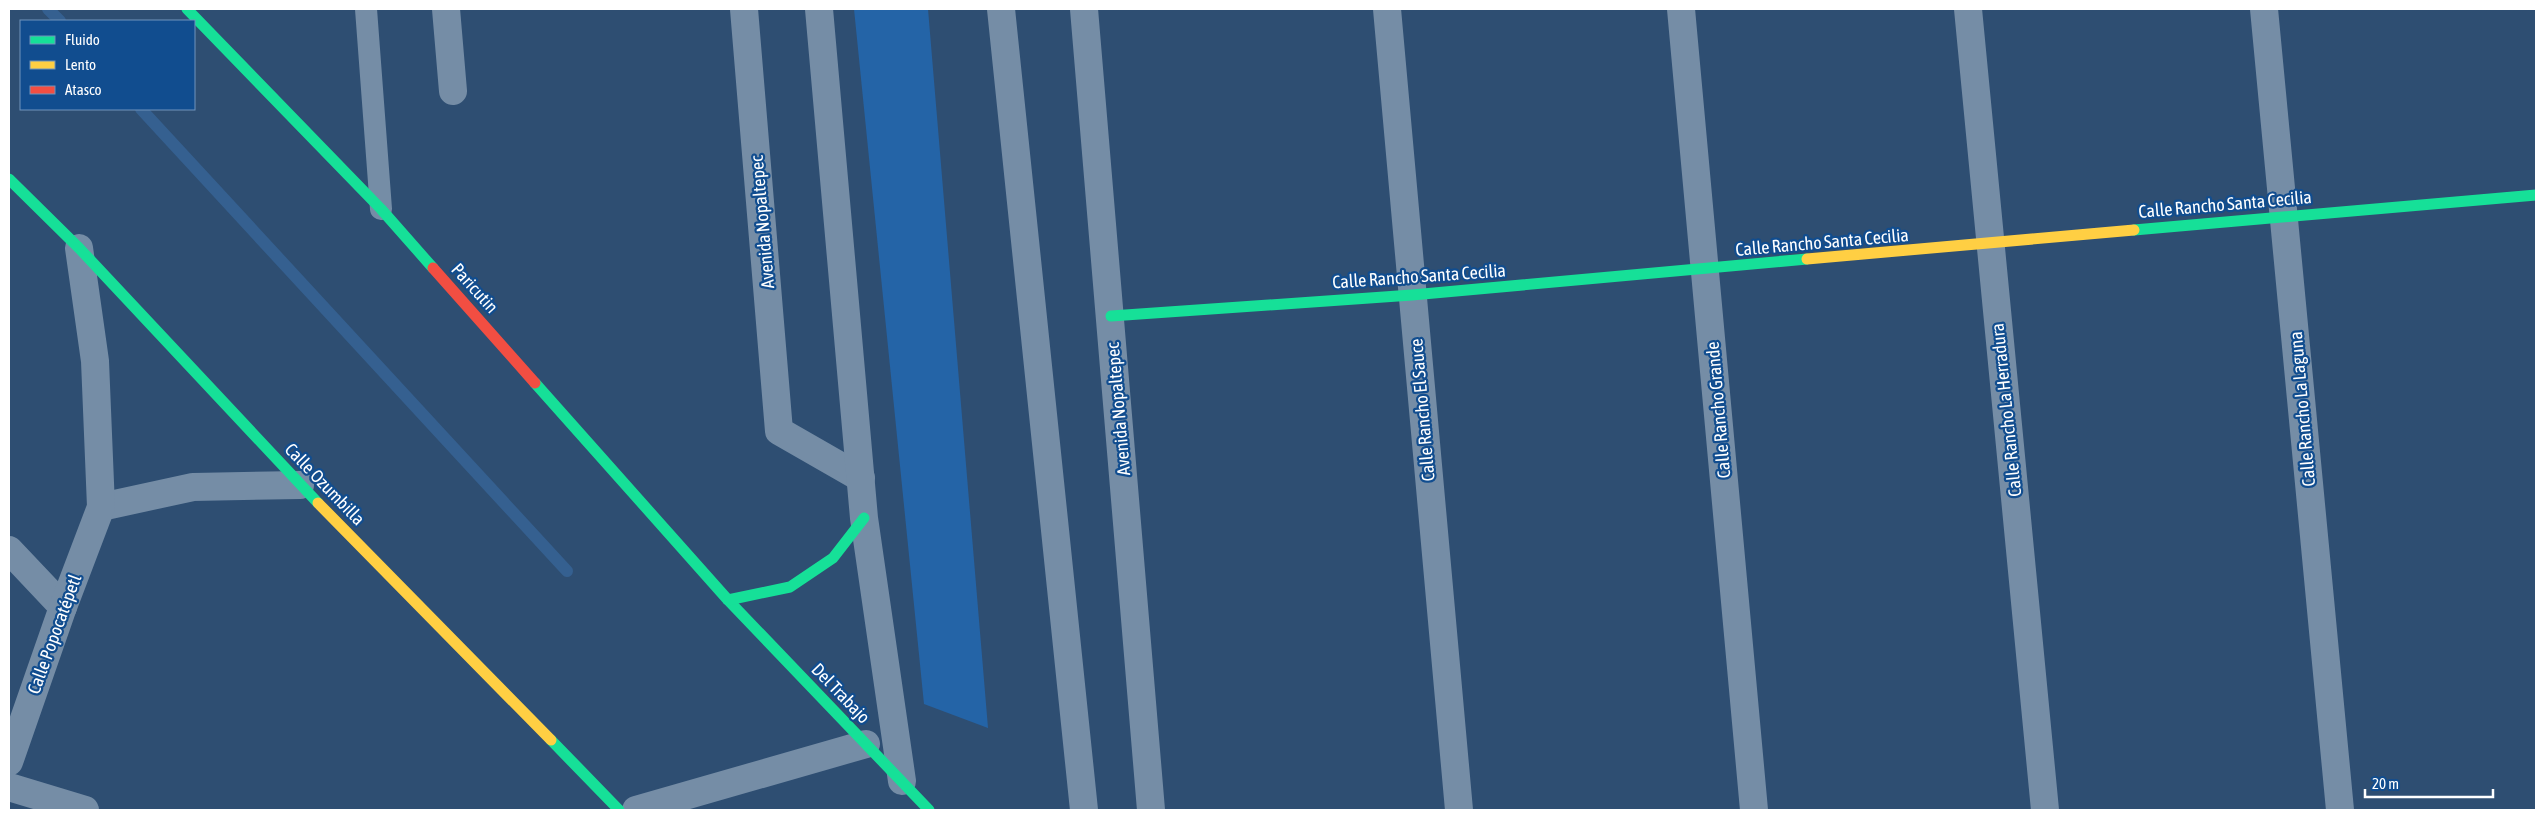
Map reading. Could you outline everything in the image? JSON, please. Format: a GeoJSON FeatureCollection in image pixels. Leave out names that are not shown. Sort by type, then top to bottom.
{"type":"FeatureCollection","features":[{"type":"Feature","properties":{"kind":"street","name":"Paricutin"},"geometry":{"type":"LineString","coordinates":[[187,9],[381,209],[728,600]]}},
{"type":"Feature","properties":{"kind":"street"},"geometry":{"type":"LineString","coordinates":[[446,9],[453,91]]}},
{"type":"Feature","properties":{"kind":"street","name":"Avenida Nopaltepec"},"geometry":{"type":"LineString","coordinates":[[744,9],[779,431],[861,478]]}},
{"type":"Feature","properties":{"kind":"street"},"geometry":{"type":"LineString","coordinates":[[819,9],[864,518],[903,791]]}},
{"type":"Feature","properties":{"kind":"street"},"geometry":{"type":"LineString","coordinates":[[1001,9],[1084,810]]}},
{"type":"Feature","properties":{"kind":"street","name":"Avenida Nopaltepec"},"geometry":{"type":"LineString","coordinates":[[1084,9],[1151,810]]}},
{"type":"Feature","properties":{"kind":"street","name":"Calle Rancho El Sauce"},"geometry":{"type":"LineString","coordinates":[[1387,9],[1459,810]]}},
{"type":"Feature","properties":{"kind":"street","name":"Calle Rancho Grande"},"geometry":{"type":"LineString","coordinates":[[1681,9],[1754,810]]}},
{"type":"Feature","properties":{"kind":"street","name":"Calle Rancho La Herradura"},"geometry":{"type":"LineString","coordinates":[[1968,9],[2045,810]]}},
{"type":"Feature","properties":{"kind":"street","name":"Calle Rancho La Laguna"},"geometry":{"type":"LineString","coordinates":[[2264,9],[2340,810]]}},
{"type":"Feature","properties":{"kind":"street","name":"Calle Ozumbilla"},"geometry":{"type":"LineString","coordinates":[[9,179],[79,248],[300,485],[619,810]]}},
{"type":"Feature","properties":{"kind":"street","name":"Calle Rancho Santa Cecilia"},"geometry":{"type":"LineString","coordinates":[[1111,316],[1412,295],[2536,195]]}},
{"type":"Feature","properties":{"kind":"street","name":"Calle Popocatépetl"},"geometry":{"type":"LineString","coordinates":[[9,762],[63,607],[102,507],[96,361],[79,248]]}},
{"type":"Feature","properties":{"kind":"street"},"geometry":{"type":"LineString","coordinates":[[102,507],[193,487],[300,485]]}},
{"type":"Feature","properties":{"kind":"street"},"geometry":{"type":"LineString","coordinates":[[728,600],[790,587],[833,558],[864,518]]}},
{"type":"Feature","properties":{"kind":"street"},"geometry":{"type":"LineString","coordinates":[[9,550],[63,607]]}},
{"type":"Feature","properties":{"kind":"street","name":"Del Trabajo"},"geometry":{"type":"LineString","coordinates":[[728,600],[866,744],[903,791],[929,810]]}},
{"type":"Feature","properties":{"kind":"street"},"geometry":{"type":"LineString","coordinates":[[636,810],[866,744]]}},
{"type":"Feature","properties":{"kind":"street"},"geometry":{"type":"LineString","coordinates":[[9,787],[85,810]]}},
{"type":"Feature","properties":{"kind":"lane"},"geometry":{"type":"LineString","coordinates":[[366,9],[381,209]]}},
{"type":"Feature","properties":{"kind":"shaded area"},"geometry":{"type":"Polygon","coordinates":[[[854,9],[928,9],[988,728],[924,704],[854,9]]]}},
{"type":"Feature","properties":{"kind":"waterway"},"geometry":{"type":"LineString","coordinates":[[48,9],[59,20]]}},
{"type":"Feature","properties":{"kind":"waterway"},"geometry":{"type":"LineString","coordinates":[[142,110],[567,571]]}},
{"type":"Feature","properties":{"kind":"traffic: fast"},"geometry":{"type":"LineString","coordinates":[[187,9],[381,209],[433,268]]}},
{"type":"Feature","properties":{"kind":"traffic: fast"},"geometry":{"type":"LineString","coordinates":[[9,179],[79,248],[318,503]]}},
{"type":"Feature","properties":{"kind":"traffic: fast"},"geometry":{"type":"LineString","coordinates":[[2134,230],[2536,195]]}},
{"type":"Feature","properties":{"kind":"traffic: fast"},"geometry":{"type":"LineString","coordinates":[[1111,316],[1412,295],[1807,259]]}},
{"type":"Feature","properties":{"kind":"traffic: fast"},"geometry":{"type":"LineString","coordinates":[[535,383],[728,600],[929,810]]}},
{"type":"Feature","properties":{"kind":"traffic: fast"},"geometry":{"type":"LineString","coordinates":[[728,600],[790,587],[833,558],[864,518]]}},
{"type":"Feature","properties":{"kind":"traffic: fast"},"geometry":{"type":"LineString","coordinates":[[551,740],[619,810]]}},
{"type":"Feature","properties":{"kind":"traffic: slow"},"geometry":{"type":"LineString","coordinates":[[1807,259],[2134,230]]}},
{"type":"Feature","properties":{"kind":"traffic: slow"},"geometry":{"type":"LineString","coordinates":[[318,503],[551,740]]}},
{"type":"Feature","properties":{"kind":"traffic: jam"},"geometry":{"type":"LineString","coordinates":[[433,268],[535,383]]}}]}
